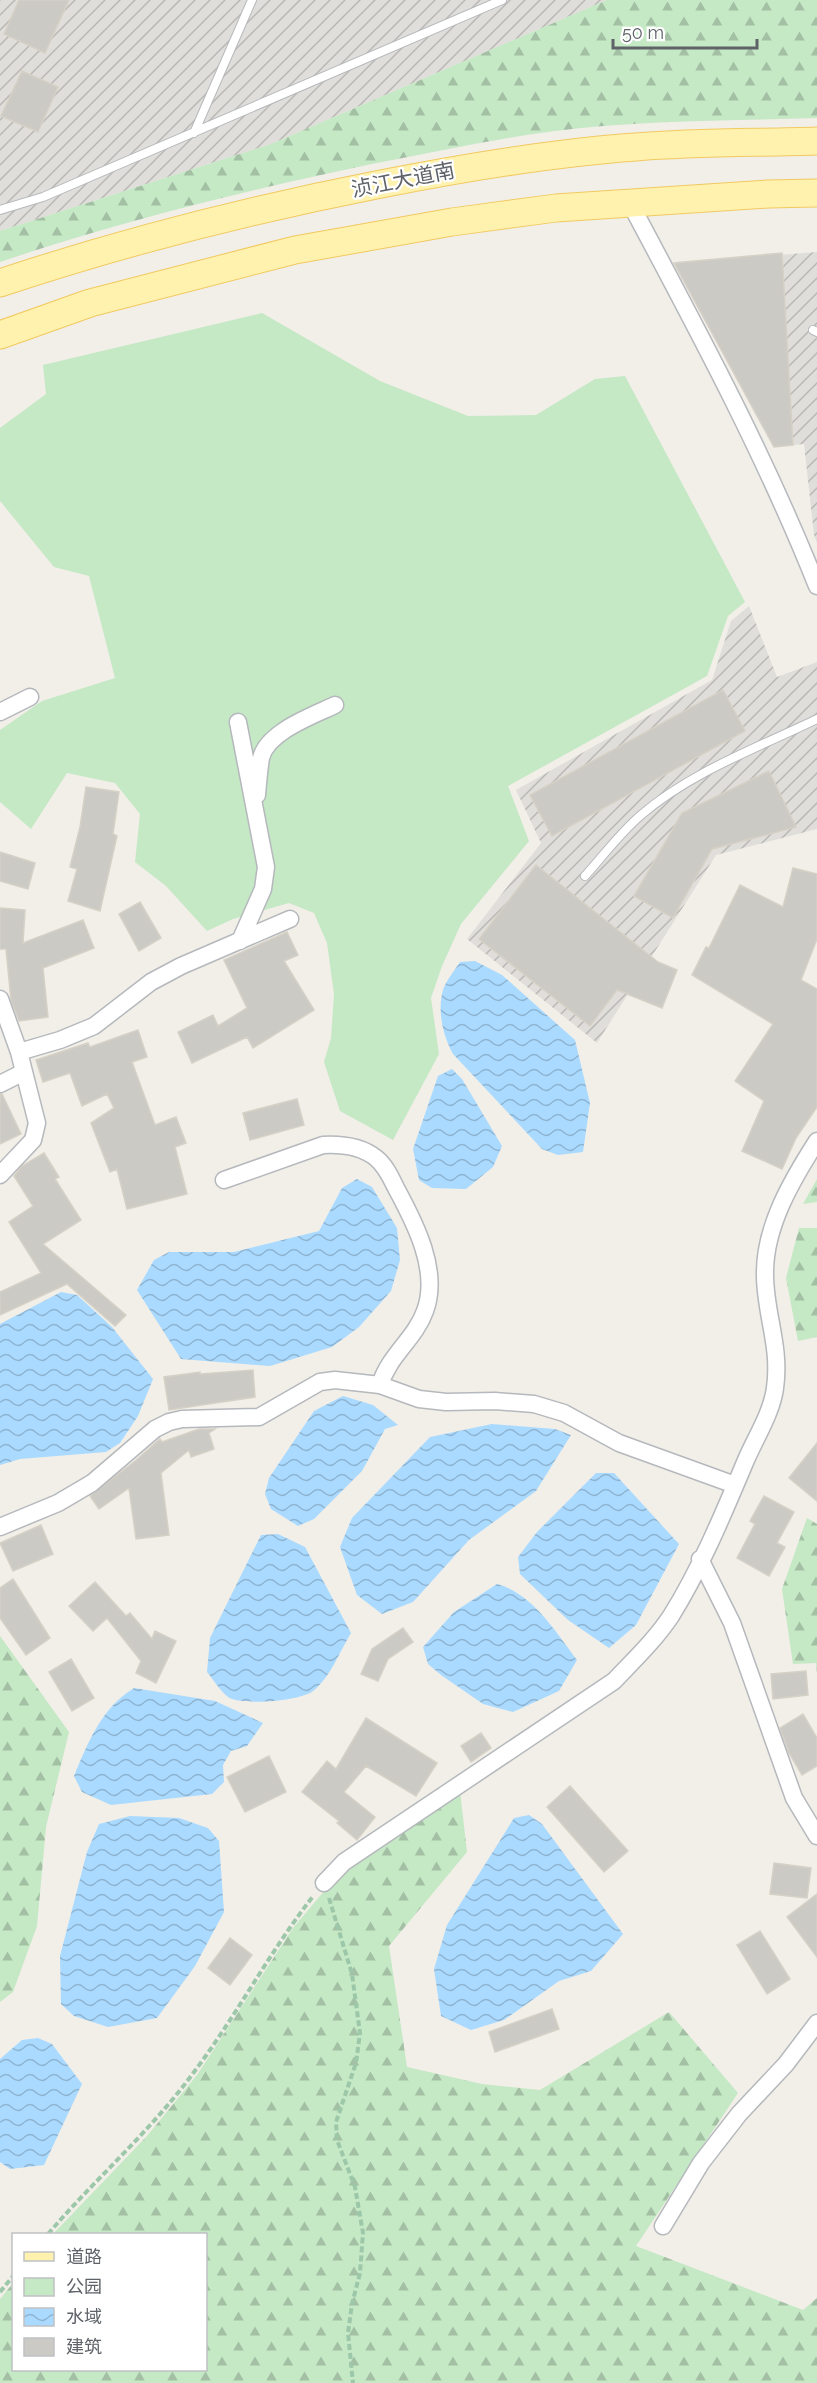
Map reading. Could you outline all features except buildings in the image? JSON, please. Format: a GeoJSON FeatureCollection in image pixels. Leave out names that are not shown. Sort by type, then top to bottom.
{"type":"FeatureCollection","features":[{"type":"Feature","properties":{"kind":"main road","name":"浈江大道南"},"geometry":{"type":"LineString","coordinates":[[0,283],[67,261],[278,204],[450,170],[555,155],[636,147],[817,141]]}},
{"type":"Feature","properties":{"kind":"main road"},"geometry":{"type":"LineString","coordinates":[[0,334],[90,303],[295,250],[556,208],[768,194],[817,193]]}},
{"type":"Feature","properties":{"kind":"street"},"geometry":{"type":"LineString","coordinates":[[630,203],[747,424],[817,586]]}},
{"type":"Feature","properties":{"kind":"street"},"geometry":{"type":"LineString","coordinates":[[0,712],[30,697]]}},
{"type":"Feature","properties":{"kind":"street"},"geometry":{"type":"LineString","coordinates":[[255,814],[261,756],[269,741],[335,705]]}},
{"type":"Feature","properties":{"kind":"street"},"geometry":{"type":"LineString","coordinates":[[238,722],[266,867],[263,889],[240,940]]}},
{"type":"Feature","properties":{"kind":"street"},"geometry":{"type":"LineString","coordinates":[[19,1052],[60,1040],[94,1026],[151,982],[181,966],[290,919]]}},
{"type":"Feature","properties":{"kind":"street"},"geometry":{"type":"LineString","coordinates":[[0,999],[19,1052],[37,1123],[33,1140],[0,1175]]}},
{"type":"Feature","properties":{"kind":"street"},"geometry":{"type":"LineString","coordinates":[[0,1084],[24,1072]]}},
{"type":"Feature","properties":{"kind":"street"},"geometry":{"type":"LineString","coordinates":[[324,1882],[344,1862],[614,1681],[644,1651],[670,1616],[735,1485],[775,1391],[776,1344],[765,1276],[766,1250],[790,1186],[817,1141]]}},
{"type":"Feature","properties":{"kind":"street"},"geometry":{"type":"LineString","coordinates":[[224,1180],[323,1145],[336,1144],[367,1152],[386,1169],[409,1212],[424,1250],[429,1296],[425,1312],[414,1331],[390,1361],[380,1385]]}},
{"type":"Feature","properties":{"kind":"street"},"geometry":{"type":"LineString","coordinates":[[0,1527],[58,1503],[92,1483],[155,1430],[169,1422],[182,1419],[259,1417],[320,1382],[343,1380],[380,1385],[419,1399],[446,1402],[495,1401],[534,1404],[564,1413],[619,1443],[735,1485]]}},
{"type":"Feature","properties":{"kind":"street"},"geometry":{"type":"LineString","coordinates":[[700,1559],[732,1623],[794,1798],[817,1836]]}},
{"type":"Feature","properties":{"kind":"street"},"geometry":{"type":"LineString","coordinates":[[663,2226],[701,2163],[739,2114],[786,2064],[817,2023]]}},
{"type":"Feature","properties":{"kind":"lane"},"geometry":{"type":"LineString","coordinates":[[194,133],[252,0]]}},
{"type":"Feature","properties":{"kind":"lane"},"geometry":{"type":"LineString","coordinates":[[0,210],[43,197],[502,0]]}},
{"type":"Feature","properties":{"kind":"lane"},"geometry":{"type":"LineString","coordinates":[[585,876],[639,816],[668,794],[707,772],[817,719]]}},
{"type":"Feature","properties":{"kind":"path"},"geometry":{"type":"LineString","coordinates":[[50,2233],[145,2132],[194,2072],[290,1926],[324,1882]]}},
{"type":"Feature","properties":{"kind":"path"},"geometry":{"type":"LineString","coordinates":[[324,1882],[352,1974],[360,2033],[356,2063],[336,2122],[337,2140],[355,2187],[363,2233],[360,2272],[348,2333],[353,2383]]}},
{"type":"Feature","properties":{"kind":"path"},"geometry":{"type":"LineString","coordinates":[[0,2292],[12,2278]]}},
{"type":"Feature","properties":{"kind":"shaded area"},"geometry":{"type":"Polygon","coordinates":[[[0,0],[607,0],[271,144],[0,231],[0,0]]]}},
{"type":"Feature","properties":{"kind":"shaded area"},"geometry":{"type":"Polygon","coordinates":[[[817,252],[817,543],[814,535],[804,444],[774,447],[673,263],[817,252]]]}},
{"type":"Feature","properties":{"kind":"shaded area"},"geometry":{"type":"Polygon","coordinates":[[[749,606],[777,677],[817,662],[817,829],[716,855],[597,1043],[467,939],[541,843],[516,790],[712,680],[731,621],[749,606]]]}},
{"type":"Feature","properties":{"kind":"green space"},"geometry":{"type":"Polygon","coordinates":[[[607,0],[817,0],[817,118],[587,127],[486,142],[372,164],[231,196],[92,233],[0,262],[0,231],[271,144],[607,0]]]}},
{"type":"Feature","properties":{"kind":"green space"},"geometry":{"type":"Polygon","coordinates":[[[262,313],[380,381],[468,416],[536,415],[595,379],[625,376],[745,602],[728,616],[707,676],[508,786],[529,841],[461,924],[442,966],[431,998],[439,1054],[393,1140],[340,1111],[324,1062],[331,1038],[334,994],[327,943],[314,913],[289,903],[233,919],[207,931],[166,886],[135,862],[140,814],[115,783],[67,773],[31,829],[0,802],[0,730],[42,701],[115,678],[89,576],[54,567],[0,501],[0,428],[46,394],[43,365],[262,313]]]}},
{"type":"Feature","properties":{"kind":"green space"},"geometry":{"type":"Polygon","coordinates":[[[817,1179],[817,1202],[803,1204],[817,1179]]]}},
{"type":"Feature","properties":{"kind":"green space"},"geometry":{"type":"Polygon","coordinates":[[[799,1228],[817,1228],[817,1337],[798,1341],[786,1278],[799,1228]]]}},
{"type":"Feature","properties":{"kind":"green space"},"geometry":{"type":"Polygon","coordinates":[[[807,1518],[817,1524],[817,1673],[816,1663],[793,1664],[782,1589],[807,1518]]]}},
{"type":"Feature","properties":{"kind":"green space"},"geometry":{"type":"Polygon","coordinates":[[[0,1636],[69,1732],[46,1827],[37,1926],[13,1992],[0,2002],[0,1636]]]}},
{"type":"Feature","properties":{"kind":"green space"},"geometry":{"type":"Polygon","coordinates":[[[460,1791],[467,1852],[389,1946],[407,2067],[482,2084],[540,2090],[669,2012],[738,2093],[636,2246],[803,2310],[817,2298],[817,2383],[0,2383],[0,2299],[12,2284],[12,2371],[207,2371],[207,2233],[54,2233],[147,2136],[197,2075],[293,1928],[346,1865],[460,1791]]]}},
{"type":"Feature","properties":{"kind":"water"},"geometry":{"type":"Polygon","coordinates":[[[475,961],[502,975],[575,1040],[590,1103],[583,1152],[558,1155],[542,1149],[453,1054],[442,1023],[441,998],[448,980],[460,962],[475,961]]]}},
{"type":"Feature","properties":{"kind":"water"},"geometry":{"type":"Polygon","coordinates":[[[452,1069],[462,1079],[502,1146],[493,1167],[466,1189],[432,1188],[419,1180],[413,1149],[438,1076],[452,1069]]]}},
{"type":"Feature","properties":{"kind":"water"},"geometry":{"type":"Polygon","coordinates":[[[357,1179],[372,1187],[397,1228],[400,1260],[391,1291],[359,1327],[332,1347],[270,1366],[181,1359],[137,1290],[154,1260],[169,1252],[234,1252],[319,1231],[342,1188],[357,1179]]]}},
{"type":"Feature","properties":{"kind":"water"},"geometry":{"type":"Polygon","coordinates":[[[61,1292],[77,1295],[112,1327],[153,1379],[138,1416],[120,1443],[106,1452],[20,1459],[0,1465],[0,1324],[61,1292]]]}},
{"type":"Feature","properties":{"kind":"water"},"geometry":{"type":"Polygon","coordinates":[[[343,1396],[373,1405],[398,1425],[385,1429],[362,1471],[314,1519],[298,1526],[271,1509],[265,1494],[269,1478],[314,1411],[343,1396]]]}},
{"type":"Feature","properties":{"kind":"water"},"geometry":{"type":"Polygon","coordinates":[[[492,1424],[555,1429],[571,1435],[536,1491],[469,1540],[413,1602],[382,1614],[357,1595],[340,1547],[352,1518],[430,1437],[492,1424]]]}},
{"type":"Feature","properties":{"kind":"water"},"geometry":{"type":"Polygon","coordinates":[[[596,1473],[614,1473],[679,1544],[636,1625],[609,1648],[568,1620],[520,1574],[518,1557],[537,1532],[596,1473]]]}},
{"type":"Feature","properties":{"kind":"water"},"geometry":{"type":"Polygon","coordinates":[[[278,1534],[305,1547],[351,1633],[330,1672],[313,1691],[284,1700],[257,1702],[235,1700],[219,1688],[207,1672],[210,1638],[261,1535],[278,1534]]]}},
{"type":"Feature","properties":{"kind":"water"},"geometry":{"type":"Polygon","coordinates":[[[497,1584],[510,1589],[532,1605],[552,1626],[577,1660],[559,1691],[513,1712],[483,1704],[441,1675],[428,1664],[423,1647],[454,1612],[497,1584]]]}},
{"type":"Feature","properties":{"kind":"water"},"geometry":{"type":"Polygon","coordinates":[[[134,1688],[215,1701],[263,1723],[247,1746],[231,1751],[223,1765],[224,1782],[212,1794],[111,1805],[82,1792],[74,1776],[90,1739],[104,1716],[134,1688]]]}},
{"type":"Feature","properties":{"kind":"water"},"geometry":{"type":"Polygon","coordinates":[[[529,1815],[542,1824],[623,1934],[591,1971],[559,1981],[504,2020],[471,2030],[441,2016],[434,1969],[447,1925],[514,1818],[529,1815]]]}},
{"type":"Feature","properties":{"kind":"water"},"geometry":{"type":"Polygon","coordinates":[[[130,1816],[179,1818],[208,1828],[219,1841],[224,1912],[195,1966],[157,2018],[108,2027],[74,2016],[61,2004],[60,1956],[87,1852],[99,1824],[130,1816]]]}},
{"type":"Feature","properties":{"kind":"water"},"geometry":{"type":"Polygon","coordinates":[[[38,2038],[52,2044],[82,2084],[44,2165],[10,2169],[0,2162],[0,2059],[22,2040],[38,2038]]]}}]}
